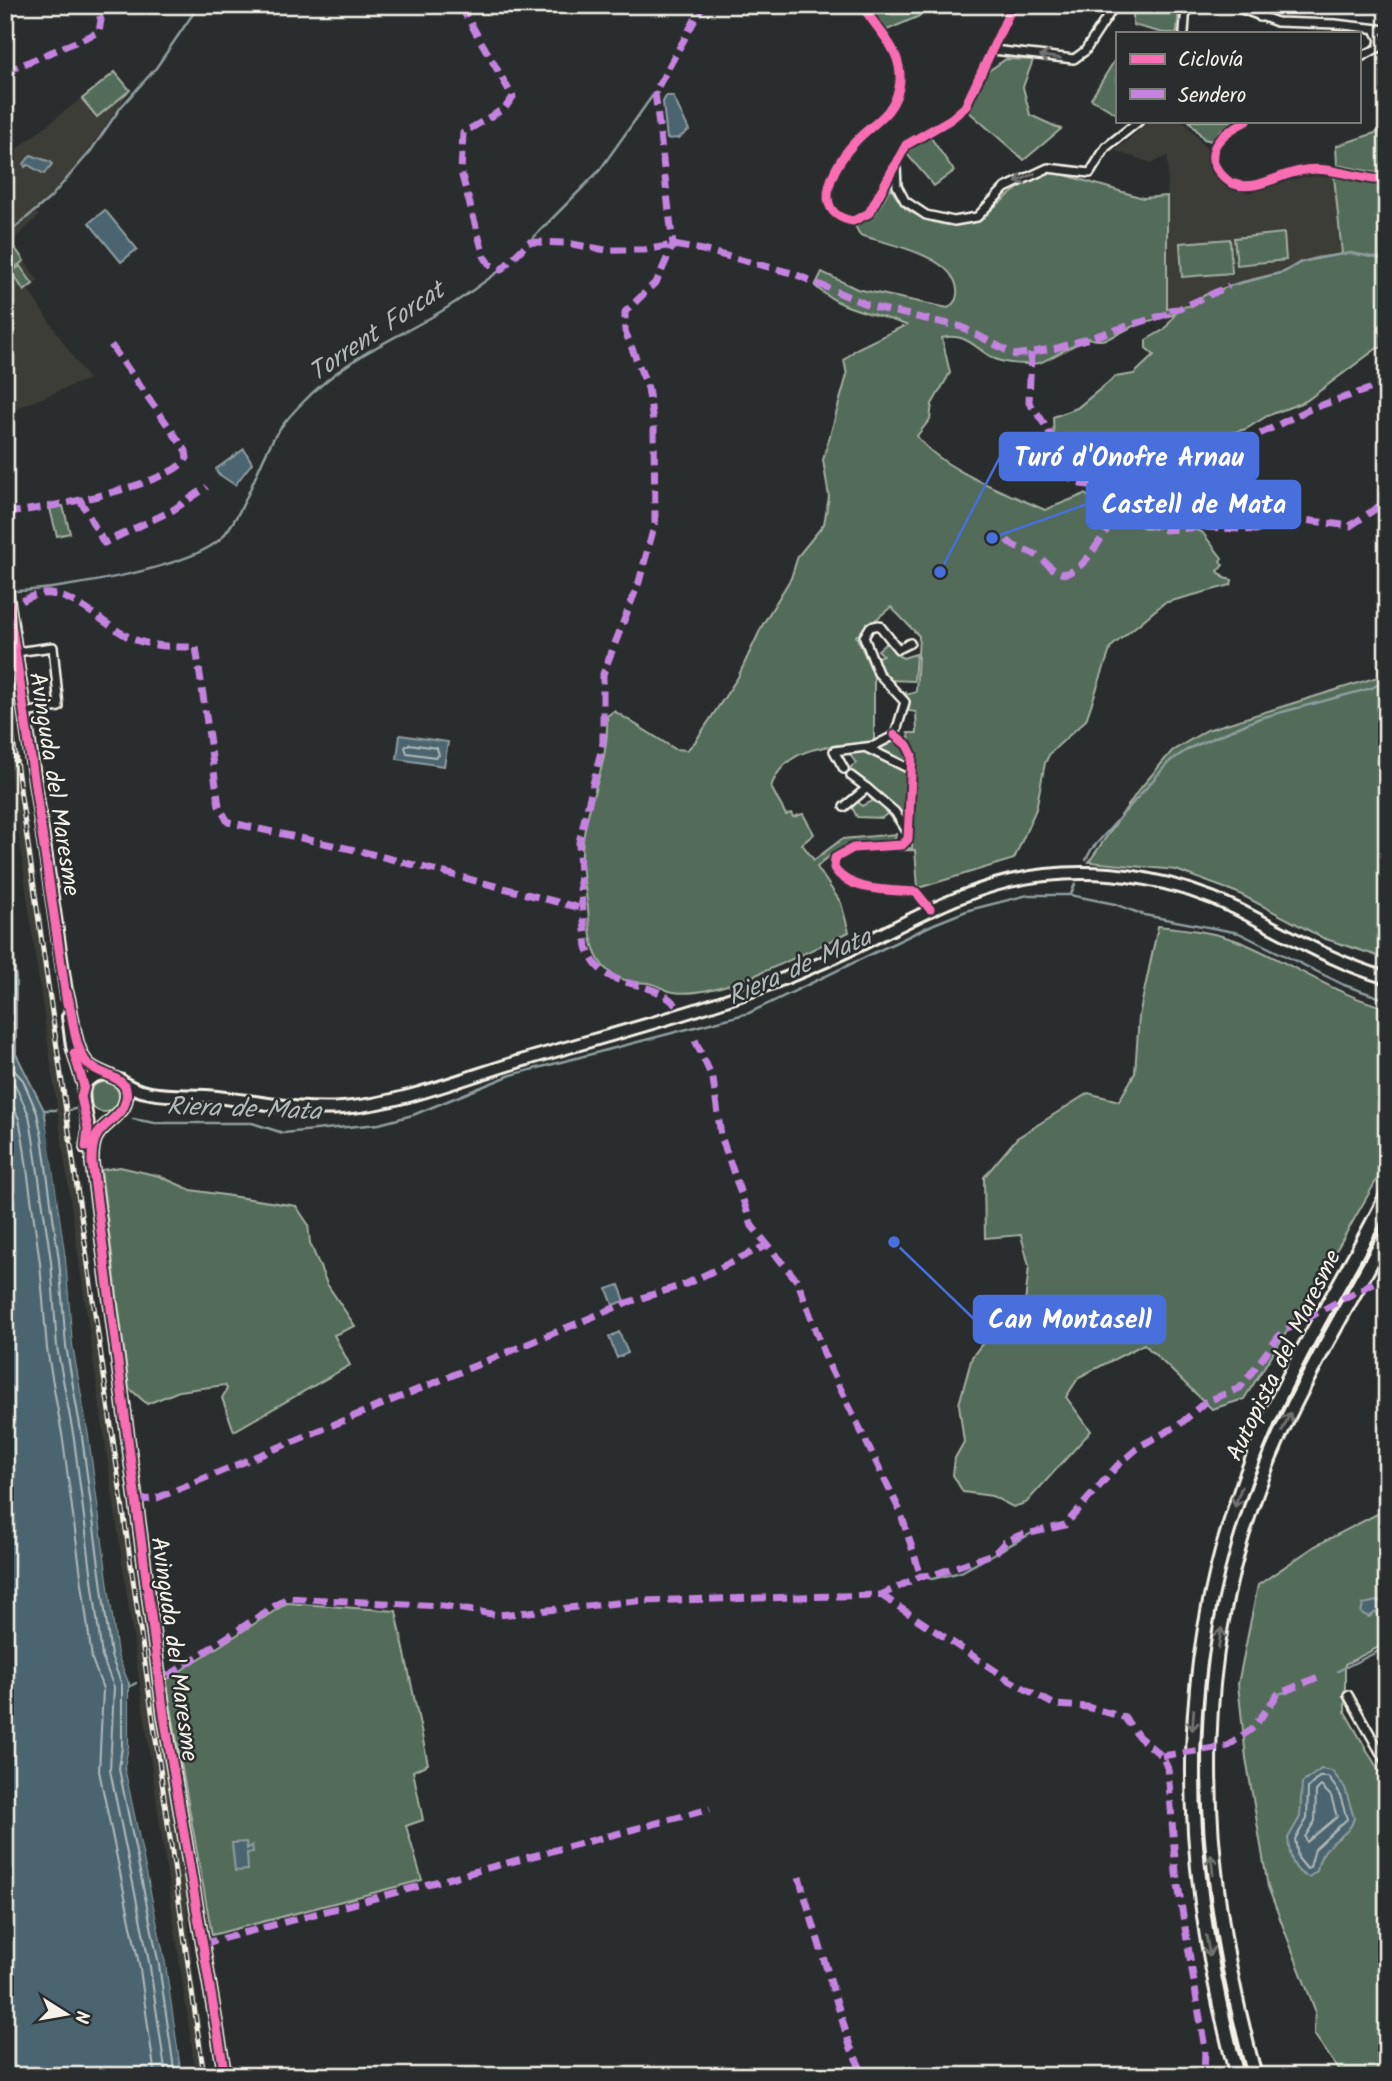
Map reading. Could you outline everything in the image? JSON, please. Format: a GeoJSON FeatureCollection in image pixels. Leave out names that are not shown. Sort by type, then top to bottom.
{"type":"FeatureCollection","features":[{"type":"Feature","properties":{"kind":"highway","name":"Autopista del Maresme"},"geometry":{"type":"LineString","coordinates":[[1237,2076],[1212,1969],[1192,1822],[1192,1734],[1197,1676],[1209,1601],[1241,1487],[1270,1416],[1387,1195]]}},
{"type":"Feature","properties":{"kind":"highway","name":"Autopista del Maresme"},"geometry":{"type":"LineString","coordinates":[[1255,2076],[1233,1987],[1214,1877],[1208,1801],[1212,1686],[1233,1572],[1270,1459],[1289,1416],[1387,1233]]}},
{"type":"Feature","properties":{"kind":"main road","name":"Avinguda del Maresme"},"geometry":{"type":"LineString","coordinates":[[5,581],[67,993],[69,1032],[84,1086]]}},
{"type":"Feature","properties":{"kind":"main road"},"geometry":{"type":"LineString","coordinates":[[162,1093],[135,1101],[113,1118],[94,1117],[85,1109],[81,1097],[84,1086],[93,1077],[106,1074],[132,1089],[162,1093],[199,1095],[283,1107],[361,1106],[683,1016],[833,958],[930,909],[981,887],[1031,876],[1094,873],[1132,876],[1198,893],[1329,957],[1387,978]]}},
{"type":"Feature","properties":{"kind":"main road","name":"Avinguda del Maresme"},"geometry":{"type":"LineString","coordinates":[[67,993],[87,1063],[106,1074]]}},
{"type":"Feature","properties":{"kind":"main road"},"geometry":{"type":"LineString","coordinates":[[120,1080],[127,1097],[123,1108]]}},
{"type":"Feature","properties":{"kind":"main road","name":"Avinguda del Maresme"},"geometry":{"type":"LineString","coordinates":[[85,1109],[88,1128],[86,1165],[100,1226]]}},
{"type":"Feature","properties":{"kind":"main road","name":"Avinguda del Maresme"},"geometry":{"type":"LineString","coordinates":[[113,1118],[98,1130],[92,1148],[100,1226],[162,1702],[225,2076]]}},
{"type":"Feature","properties":{"kind":"street"},"geometry":{"type":"LineString","coordinates":[[862,5],[894,49],[900,84],[886,113],[844,155],[827,192],[827,201],[834,214],[846,220],[860,219],[874,205],[897,160],[912,140],[951,119],[965,107],[1013,5]]}},
{"type":"Feature","properties":{"kind":"street"},"geometry":{"type":"LineString","coordinates":[[993,50],[1074,59],[1085,51],[1115,5]]}},
{"type":"Feature","properties":{"kind":"street"},"geometry":{"type":"LineString","coordinates":[[1184,32],[1186,5]]}},
{"type":"Feature","properties":{"kind":"street"},"geometry":{"type":"LineString","coordinates":[[1231,5],[1260,17],[1286,23],[1335,24],[1387,30]]}},
{"type":"Feature","properties":{"kind":"street"},"geometry":{"type":"LineString","coordinates":[[1260,17],[1267,5]]}},
{"type":"Feature","properties":{"kind":"street"},"geometry":{"type":"LineString","coordinates":[[1375,29],[1382,50],[1387,93]]}},
{"type":"Feature","properties":{"kind":"street"},"geometry":{"type":"LineString","coordinates":[[1360,58],[1382,50],[1387,42]]}},
{"type":"Feature","properties":{"kind":"street"},"geometry":{"type":"LineString","coordinates":[[897,160],[897,186],[905,201],[926,215],[954,221],[976,217],[1005,188],[1048,168],[1063,167],[1090,173],[1107,147],[1138,122]]}},
{"type":"Feature","properties":{"kind":"street"},"geometry":{"type":"LineString","coordinates":[[1245,122],[1225,132],[1214,149],[1214,164],[1218,171],[1238,186],[1255,186],[1283,175],[1315,169],[1387,180]]}},
{"type":"Feature","properties":{"kind":"street"},"geometry":{"type":"LineString","coordinates":[[844,769],[834,751],[882,744],[895,735],[906,709],[899,694],[878,673],[864,637],[870,627],[879,625],[898,649],[910,643]]}},
{"type":"Feature","properties":{"kind":"street","name":"Avinguda del Maresme"},"geometry":{"type":"LineString","coordinates":[[16,652],[53,647],[55,660],[59,707],[25,713]]}},
{"type":"Feature","properties":{"kind":"street"},"geometry":{"type":"LineString","coordinates":[[895,735],[910,749],[912,770],[909,834],[902,845],[853,848],[835,858],[834,868],[855,883],[916,892],[930,909]]}},
{"type":"Feature","properties":{"kind":"street"},"geometry":{"type":"LineString","coordinates":[[866,747],[912,770]]}},
{"type":"Feature","properties":{"kind":"street"},"geometry":{"type":"LineString","coordinates":[[851,776],[895,812],[909,834]]}},
{"type":"Feature","properties":{"kind":"street"},"geometry":{"type":"LineString","coordinates":[[844,807],[867,788]]}},
{"type":"Feature","properties":{"kind":"street"},"geometry":{"type":"LineString","coordinates":[[1348,1695],[1387,1764]]}},
{"type":"Feature","properties":{"kind":"shaded area"},"geometry":{"type":"Polygon","coordinates":[[[115,72],[130,90],[74,171],[37,212],[39,216],[11,242],[38,280],[29,291],[88,379],[5,413],[5,158],[115,72]]]}},
{"type":"Feature","properties":{"kind":"shaded area"},"geometry":{"type":"Polygon","coordinates":[[[1148,122],[1185,122],[1210,153],[1211,166],[1217,176],[1238,190],[1261,189],[1302,177],[1334,176],[1342,254],[1317,258],[1284,272],[1238,283],[1205,295],[1189,306],[1166,310],[1168,156],[1152,163],[1115,151],[1148,122]]]}},
{"type":"Feature","properties":{"kind":"shaded area"},"geometry":{"type":"Polygon","coordinates":[[[5,657],[150,1676],[186,1893],[192,1965],[208,2076],[196,2076],[36,960],[5,737],[5,657]]]}},
{"type":"Feature","properties":{"kind":"green space"},"geometry":{"type":"Polygon","coordinates":[[[867,5],[945,5],[887,30],[867,5]]]}},
{"type":"Feature","properties":{"kind":"green space"},"geometry":{"type":"Polygon","coordinates":[[[1133,5],[1179,5],[1177,32],[1159,32],[1133,25],[1133,5]]]}},
{"type":"Feature","properties":{"kind":"green space"},"geometry":{"type":"Polygon","coordinates":[[[1116,58],[1116,113],[1091,99],[1116,58]]]}},
{"type":"Feature","properties":{"kind":"green space"},"geometry":{"type":"Polygon","coordinates":[[[1006,59],[1033,60],[1023,87],[1030,115],[1061,129],[1024,160],[968,111],[987,72],[1006,59]]]}},
{"type":"Feature","properties":{"kind":"green space"},"geometry":{"type":"Polygon","coordinates":[[[115,72],[130,90],[97,117],[82,99],[115,72]]]}},
{"type":"Feature","properties":{"kind":"green space"},"geometry":{"type":"Polygon","coordinates":[[[1190,122],[1234,122],[1220,130],[1212,141],[1204,139],[1190,122]]]}},
{"type":"Feature","properties":{"kind":"green space"},"geometry":{"type":"Polygon","coordinates":[[[1387,129],[1387,175],[1337,165],[1336,146],[1387,129]]]}},
{"type":"Feature","properties":{"kind":"green space"},"geometry":{"type":"Polygon","coordinates":[[[929,135],[954,171],[934,186],[906,153],[929,135]]]}},
{"type":"Feature","properties":{"kind":"green space"},"geometry":{"type":"Polygon","coordinates":[[[1055,172],[1143,198],[1167,196],[1167,309],[1189,306],[1205,295],[1238,283],[1284,272],[1301,262],[1342,254],[1334,176],[1387,187],[1387,346],[1376,349],[1306,401],[1267,416],[1246,429],[1227,434],[1171,464],[1137,493],[1121,501],[1110,479],[1075,479],[1054,442],[1053,417],[1077,408],[1115,377],[1134,374],[1154,355],[1146,348],[1146,340],[1165,329],[1175,314],[1141,323],[1107,339],[1088,338],[1034,364],[1000,361],[964,339],[942,338],[950,373],[932,404],[930,419],[917,436],[942,460],[976,479],[1045,510],[1085,494],[1114,516],[1148,529],[1177,524],[1202,532],[1222,558],[1220,561],[1223,565],[1218,571],[1224,578],[1232,580],[1231,585],[1164,603],[1111,647],[1086,720],[1050,753],[1045,763],[1036,809],[1014,859],[922,887],[918,887],[915,850],[855,851],[912,848],[915,755],[908,733],[917,733],[916,712],[909,711],[909,703],[900,691],[906,692],[906,695],[916,692],[919,636],[891,607],[856,636],[874,674],[874,742],[828,746],[800,754],[778,773],[771,787],[786,815],[791,813],[793,817],[803,814],[814,834],[802,844],[814,860],[842,839],[896,834],[895,839],[845,848],[817,867],[841,903],[849,932],[763,972],[714,989],[674,992],[616,976],[607,970],[595,953],[582,858],[584,833],[605,752],[607,716],[614,711],[675,749],[687,750],[695,742],[738,677],[763,624],[791,578],[798,556],[824,524],[829,497],[823,460],[847,375],[844,360],[856,349],[906,325],[836,301],[815,286],[822,272],[857,289],[948,308],[956,300],[957,289],[953,277],[944,267],[902,247],[860,235],[855,226],[874,216],[890,188],[909,211],[931,221],[950,225],[966,223],[981,216],[1037,177],[1055,172]]]}},
{"type":"Feature","properties":{"kind":"green space"},"geometry":{"type":"Polygon","coordinates":[[[1284,233],[1286,260],[1237,265],[1234,238],[1284,233]]]}},
{"type":"Feature","properties":{"kind":"green space"},"geometry":{"type":"Polygon","coordinates":[[[1230,239],[1232,273],[1182,277],[1180,243],[1230,239]]]}},
{"type":"Feature","properties":{"kind":"green space"},"geometry":{"type":"Polygon","coordinates":[[[11,242],[24,261],[5,274],[5,246],[11,242]]]}},
{"type":"Feature","properties":{"kind":"green space"},"geometry":{"type":"Polygon","coordinates":[[[20,266],[33,284],[24,291],[12,272],[20,266]]]}},
{"type":"Feature","properties":{"kind":"green space"},"geometry":{"type":"Polygon","coordinates":[[[63,506],[70,533],[57,536],[50,509],[63,506]]]}},
{"type":"Feature","properties":{"kind":"green space"},"geometry":{"type":"Polygon","coordinates":[[[889,641],[897,655],[903,658],[916,654],[914,681],[887,680],[872,655],[883,655],[878,650],[889,641]]]}},
{"type":"Feature","properties":{"kind":"green space"},"geometry":{"type":"Polygon","coordinates":[[[1387,674],[1387,959],[1323,938],[1238,893],[1176,870],[1089,862],[1138,791],[1172,751],[1207,730],[1387,674]]]}},
{"type":"Feature","properties":{"kind":"green space"},"geometry":{"type":"Polygon","coordinates":[[[893,739],[908,750],[907,766],[875,749],[893,739]]]}},
{"type":"Feature","properties":{"kind":"green space"},"geometry":{"type":"Polygon","coordinates":[[[863,749],[908,772],[906,823],[890,802],[851,772],[851,767],[856,763],[848,752],[863,749]]]}},
{"type":"Feature","properties":{"kind":"green space"},"geometry":{"type":"Polygon","coordinates":[[[867,794],[883,802],[902,826],[898,827],[888,813],[882,818],[857,817],[852,807],[856,799],[862,806],[873,801],[867,794]]]}},
{"type":"Feature","properties":{"kind":"green space"},"geometry":{"type":"Polygon","coordinates":[[[1158,926],[1233,939],[1332,987],[1387,1008],[1387,1162],[1314,1289],[1244,1399],[1212,1409],[1144,1344],[1079,1377],[1066,1397],[1091,1431],[1026,1503],[1013,1507],[992,1496],[963,1492],[953,1475],[955,1458],[964,1442],[959,1404],[972,1357],[995,1327],[1025,1303],[1029,1266],[1021,1235],[985,1238],[984,1177],[1017,1138],[1088,1093],[1119,1101],[1135,1073],[1139,1016],[1158,926]]]}},
{"type":"Feature","properties":{"kind":"green space"},"geometry":{"type":"Polygon","coordinates":[[[104,1082],[110,1083],[118,1091],[118,1103],[110,1111],[104,1112],[98,1111],[90,1103],[89,1097],[90,1091],[98,1083],[104,1082]]]}},
{"type":"Feature","properties":{"kind":"green space"},"geometry":{"type":"Polygon","coordinates":[[[120,1167],[159,1176],[191,1190],[296,1206],[308,1224],[310,1243],[327,1284],[355,1326],[334,1335],[350,1365],[234,1431],[222,1398],[227,1389],[225,1385],[179,1391],[147,1404],[129,1388],[101,1170],[120,1167]]]}},
{"type":"Feature","properties":{"kind":"green space"},"geometry":{"type":"Polygon","coordinates":[[[1387,1509],[1387,1643],[1345,1664],[1345,1712],[1387,1785],[1387,2076],[1343,2076],[1314,2034],[1315,2010],[1268,1887],[1246,1758],[1238,1684],[1258,1585],[1315,1546],[1387,1509]]]}},
{"type":"Feature","properties":{"kind":"green space"},"geometry":{"type":"Polygon","coordinates":[[[287,1603],[396,1611],[428,1764],[413,1771],[423,1820],[406,1826],[422,1880],[212,1935],[166,1680],[287,1603]]]}},
{"type":"Feature","properties":{"kind":"water"},"geometry":{"type":"Polygon","coordinates":[[[666,96],[673,96],[689,130],[679,138],[667,139],[663,102],[666,96]]]}},
{"type":"Feature","properties":{"kind":"water"},"geometry":{"type":"Polygon","coordinates":[[[31,155],[51,162],[44,174],[28,165],[25,167],[24,164],[31,155]]]}},
{"type":"Feature","properties":{"kind":"water"},"geometry":{"type":"Polygon","coordinates":[[[105,210],[137,249],[121,262],[89,223],[105,210]]]}},
{"type":"Feature","properties":{"kind":"water"},"geometry":{"type":"Polygon","coordinates":[[[244,449],[252,463],[235,485],[217,473],[216,469],[244,449]]]}},
{"type":"Feature","properties":{"kind":"water"},"geometry":{"type":"Polygon","coordinates":[[[400,735],[448,742],[444,766],[397,759],[400,735]]]}},
{"type":"Feature","properties":{"kind":"water"},"geometry":{"type":"Polygon","coordinates":[[[5,883],[16,978],[16,1054],[44,1110],[49,1136],[66,1259],[73,1345],[89,1436],[118,1655],[129,1683],[129,1747],[125,1767],[166,1964],[182,2076],[5,2076],[5,883]]]}},
{"type":"Feature","properties":{"kind":"water"},"geometry":{"type":"Polygon","coordinates":[[[619,1285],[625,1301],[613,1305],[607,1289],[619,1285]]]}},
{"type":"Feature","properties":{"kind":"water"},"geometry":{"type":"Polygon","coordinates":[[[619,1332],[628,1353],[617,1358],[609,1337],[619,1332]]]}},
{"type":"Feature","properties":{"kind":"water"},"geometry":{"type":"Polygon","coordinates":[[[1387,1602],[1387,1622],[1376,1612],[1369,1617],[1361,1613],[1363,1604],[1387,1602]]]}},
{"type":"Feature","properties":{"kind":"water"},"geometry":{"type":"Polygon","coordinates":[[[1321,1769],[1332,1771],[1345,1788],[1354,1818],[1347,1831],[1324,1852],[1317,1871],[1309,1877],[1295,1867],[1288,1838],[1300,1817],[1302,1783],[1321,1769]]]}},
{"type":"Feature","properties":{"kind":"water"},"geometry":{"type":"Polygon","coordinates":[[[246,1842],[247,1849],[252,1845],[253,1852],[247,1853],[248,1870],[235,1871],[232,1843],[246,1842]]]}},
{"type":"Feature","properties":{"kind":"pier"},"geometry":{"type":"Polygon","coordinates":[[[49,1118],[70,1259],[76,1345],[93,1436],[121,1655],[132,1681],[129,1682],[118,1655],[89,1436],[73,1345],[66,1259],[46,1120],[49,1118]]]}},
{"type":"Feature","properties":{"kind":"pier"},"geometry":{"type":"Polygon","coordinates":[[[132,1690],[132,1747],[129,1767],[169,1963],[185,2076],[182,2076],[166,1964],[125,1767],[129,1747],[129,1692],[132,1690]]]}},
{"type":"Feature","properties":{"kind":"waterway"},"geometry":{"type":"LineString","coordinates":[[5,236],[50,198],[90,152],[121,107],[156,68],[199,5]]}},
{"type":"Feature","properties":{"kind":"waterway","name":"Torrent Forcat"},"geometry":{"type":"LineString","coordinates":[[529,242],[599,171],[655,92]]}},
{"type":"Feature","properties":{"kind":"waterway"},"geometry":{"type":"LineString","coordinates":[[1229,286],[1284,272],[1299,263],[1317,258],[1351,253],[1387,260]]}},
{"type":"Feature","properties":{"kind":"waterway","name":"Torrent Forcat"},"geometry":{"type":"LineString","coordinates":[[17,591],[127,575],[159,567],[210,547],[224,535],[232,523],[280,429],[312,393],[352,362],[444,310],[501,270]]}},
{"type":"Feature","properties":{"kind":"waterway"},"geometry":{"type":"LineString","coordinates":[[1086,860],[1091,850],[1170,761],[1190,748],[1260,718],[1372,688],[1387,679]]}},
{"type":"Feature","properties":{"kind":"waterway"},"geometry":{"type":"LineString","coordinates":[[1071,894],[1075,884]]}},
{"type":"Feature","properties":{"kind":"waterway","name":"Riera de Mata"},"geometry":{"type":"LineString","coordinates":[[133,1119],[155,1123],[252,1123],[283,1133],[379,1124],[413,1115],[511,1075],[749,1013],[934,924],[969,910],[1028,895],[1070,895],[1115,904],[1144,915],[1239,933],[1344,985],[1387,1000]]}},
{"type":"Feature","properties":{"kind":"waterway","name":"Riera de Mata"},"geometry":{"type":"LineString","coordinates":[[70,1110],[75,1109]]}},
{"type":"Feature","properties":{"kind":"waterway","name":"Riera de Mata"},"geometry":{"type":"LineString","coordinates":[[44,1110],[56,1110]]}},
{"type":"Feature","properties":{"kind":"waterway"},"geometry":{"type":"LineString","coordinates":[[921,1576],[932,1579],[961,1572],[1032,1533]]}},
{"type":"Feature","properties":{"kind":"waterway"},"geometry":{"type":"LineString","coordinates":[[1338,1671],[1387,1647]]}},
{"type":"Feature","properties":{"kind":"waterway"},"geometry":{"type":"LineString","coordinates":[[129,1687],[136,1683]]}},
{"type":"Feature","properties":{"kind":"waterway"},"geometry":{"type":"LineString","coordinates":[[1278,1694],[1290,1691]]}},
{"type":"Feature","properties":{"kind":"railway"},"geometry":{"type":"LineString","coordinates":[[5,684],[204,2076]]}},
{"type":"Feature","properties":{"kind":"marked path"},"geometry":{"type":"LineString","coordinates":[[5,72],[99,32],[101,20],[96,5]]}},
{"type":"Feature","properties":{"kind":"marked path"},"geometry":{"type":"LineString","coordinates":[[460,5],[513,97],[505,108],[463,133],[461,172],[484,256],[489,264],[501,270],[529,242],[566,243],[606,250],[644,250],[673,245],[792,273],[873,307],[962,327],[1015,355],[1057,348],[1167,314],[1166,310],[1179,309],[1229,286]]}},
{"type":"Feature","properties":{"kind":"marked path"},"geometry":{"type":"LineString","coordinates":[[676,1005],[652,990],[614,978],[603,972],[594,962],[587,947],[580,887],[579,842],[603,743],[603,674],[639,582],[655,523],[654,428],[648,388],[625,331],[625,312],[657,281],[673,245],[655,92],[703,5]]}},
{"type":"Feature","properties":{"kind":"marked path"},"geometry":{"type":"LineString","coordinates":[[6,513],[47,507],[132,487],[176,468],[187,458],[186,451],[111,345]]}},
{"type":"Feature","properties":{"kind":"marked path"},"geometry":{"type":"LineString","coordinates":[[1031,353],[1029,403],[1048,431],[1074,483],[1103,487],[1110,511],[1165,530],[1205,527],[1256,530],[1305,520],[1350,526],[1387,501]]}},
{"type":"Feature","properties":{"kind":"marked path"},"geometry":{"type":"LineString","coordinates":[[1007,540],[1014,546],[1035,554],[1058,572],[1069,573],[1091,554],[1112,520],[1124,518],[1140,500],[1177,475],[1310,409],[1387,383]]}},
{"type":"Feature","properties":{"kind":"marked path"},"geometry":{"type":"LineString","coordinates":[[79,498],[104,543],[173,510],[207,487]]}},
{"type":"Feature","properties":{"kind":"marked path"},"geometry":{"type":"LineString","coordinates":[[22,601],[36,595],[64,597],[135,640],[161,646],[196,647],[219,806],[228,822],[364,852],[584,909]]}},
{"type":"Feature","properties":{"kind":"marked path"},"geometry":{"type":"LineString","coordinates":[[695,1040],[713,1079],[721,1136],[752,1226],[798,1282],[827,1361],[900,1511],[921,1576]]}},
{"type":"Feature","properties":{"kind":"marked path"},"geometry":{"type":"LineString","coordinates":[[136,1501],[157,1498],[626,1303],[686,1284],[765,1246]]}},
{"type":"Feature","properties":{"kind":"marked path"},"geometry":{"type":"LineString","coordinates":[[168,1676],[287,1598],[443,1606],[499,1615],[636,1601],[881,1595],[921,1576],[933,1575],[995,1553],[1005,1542],[1018,1536],[1065,1525],[1117,1466],[1140,1446],[1179,1425],[1205,1402],[1240,1388],[1282,1332],[1387,1275]]}},
{"type":"Feature","properties":{"kind":"marked path"},"geometry":{"type":"LineString","coordinates":[[881,1595],[1009,1680],[1055,1705],[1087,1707],[1124,1717],[1139,1737],[1162,1756],[1168,1769],[1176,1873],[1205,2049],[1204,2076]]}},
{"type":"Feature","properties":{"kind":"marked path"},"geometry":{"type":"LineString","coordinates":[[1162,1756],[1228,1746],[1254,1727],[1278,1694],[1323,1675]]}},
{"type":"Feature","properties":{"kind":"marked path"},"geometry":{"type":"LineString","coordinates":[[202,1944],[710,1809]]}},
{"type":"Feature","properties":{"kind":"marked path"},"geometry":{"type":"LineString","coordinates":[[799,1877],[850,2046],[864,2076]]}},
{"type":"Feature","properties":{"kind":"cycle path"},"geometry":{"type":"LineString","coordinates":[[862,5],[893,49],[900,69],[900,81],[898,93],[890,108],[848,150],[829,186],[831,208],[839,216],[853,221],[869,213],[906,145],[951,119],[965,107],[1013,5]]}},
{"type":"Feature","properties":{"kind":"cycle path"},"geometry":{"type":"LineString","coordinates":[[1245,122],[1220,140],[1213,156],[1220,173],[1231,183],[1249,186],[1315,169],[1387,180]]}},
{"type":"Feature","properties":{"kind":"cycle path"},"geometry":{"type":"LineString","coordinates":[[5,581],[67,1004]]}},
{"type":"Feature","properties":{"kind":"cycle path"},"geometry":{"type":"LineString","coordinates":[[895,735],[907,745],[912,755],[908,839],[902,845],[853,848],[835,858],[834,868],[841,876],[860,886],[916,892],[930,909]]}},
{"type":"Feature","properties":{"kind":"cycle path"},"geometry":{"type":"LineString","coordinates":[[67,993],[82,1056],[93,1068],[116,1079],[126,1089],[123,1108],[100,1131],[94,1142],[92,1163],[164,1715],[225,2076]]}},
{"type":"Feature","properties":{"kind":"cycle path"},"geometry":{"type":"LineString","coordinates":[[74,1053],[84,1086],[81,1097],[88,1128],[86,1147]]}},
{"type":"Feature","properties":{"kind":"place","name":"Castell de Mata"},"geometry":{"type":"Point","coordinates":[992,538]}},
{"type":"Feature","properties":{"kind":"place","name":"Turó d'Onofre Arnau"},"geometry":{"type":"Point","coordinates":[940,572]}},
{"type":"Feature","properties":{"kind":"place","name":"Can Montasell"},"geometry":{"type":"Point","coordinates":[894,1242]}}]}
